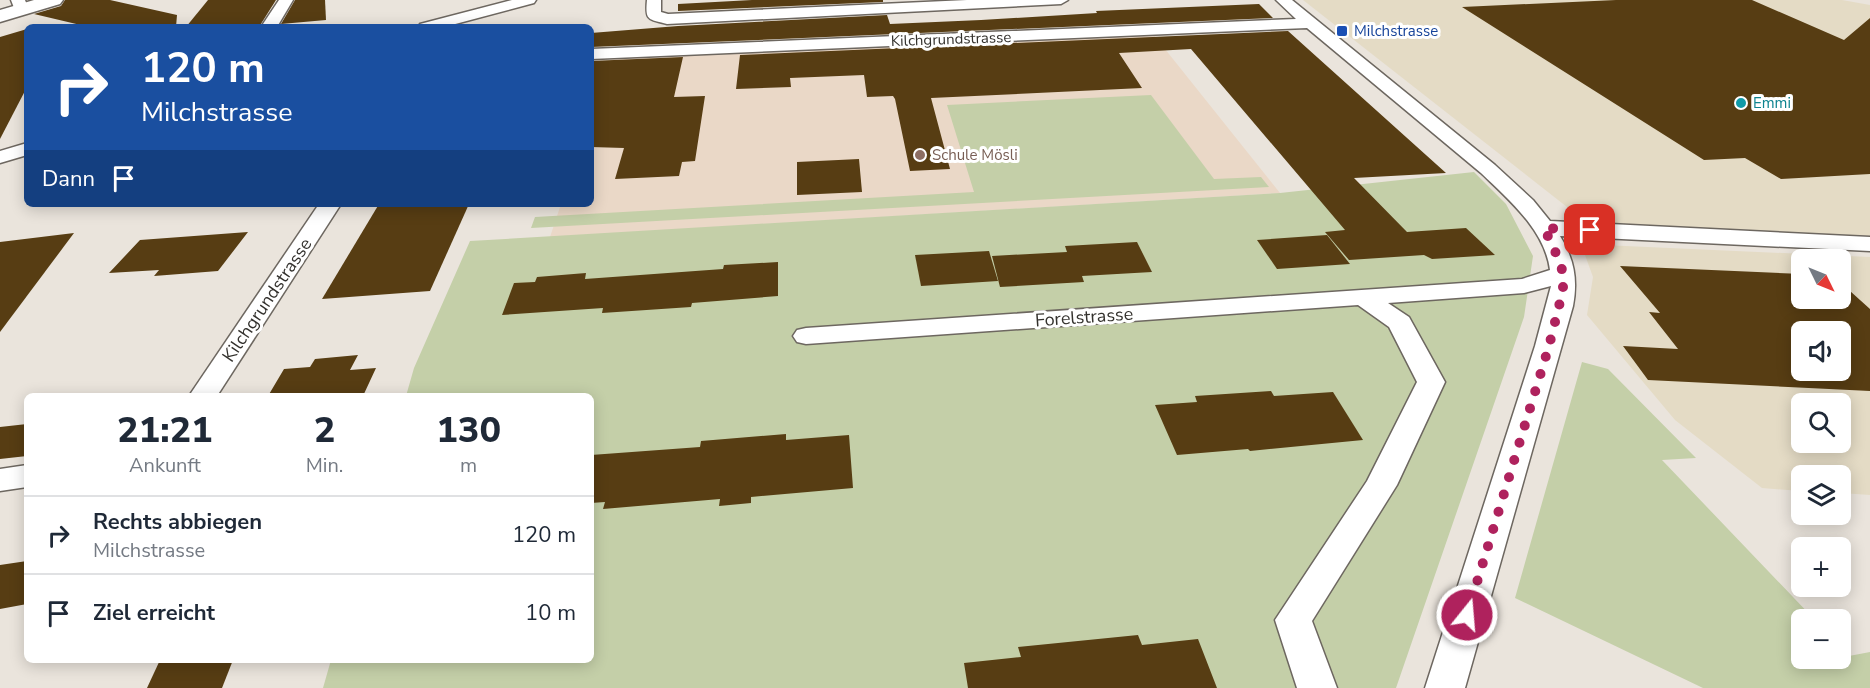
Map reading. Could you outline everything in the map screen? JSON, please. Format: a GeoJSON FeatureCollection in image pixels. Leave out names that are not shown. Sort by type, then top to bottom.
{"type":"FeatureCollection","features":[{"type":"Feature","properties":{"kind":"main road"},"geometry":{"type":"LineString","coordinates":[[0,16],[20,5],[54,0]]}},
{"type":"Feature","properties":{"kind":"street"},"geometry":{"type":"LineString","coordinates":[[271,24],[286,0]]}},
{"type":"Feature","properties":{"kind":"street"},"geometry":{"type":"LineString","coordinates":[[468,0],[468,6],[480,12]]}},
{"type":"Feature","properties":{"kind":"street"},"geometry":{"type":"LineString","coordinates":[[437,24],[529,0]]}},
{"type":"Feature","properties":{"kind":"street"},"geometry":{"type":"LineString","coordinates":[[654,0],[653,15],[667,19],[1061,0]]}},
{"type":"Feature","properties":{"kind":"street"},"geometry":{"type":"LineString","coordinates":[[1282,0],[1506,186],[1544,228],[1563,274],[1563,290],[1549,346],[1445,688]]}},
{"type":"Feature","properties":{"kind":"street","name":"Kilchgrundstrasse"},"geometry":{"type":"LineString","coordinates":[[594,54],[1311,23]]}},
{"type":"Feature","properties":{"kind":"street"},"geometry":{"type":"LineString","coordinates":[[0,157],[24,150]]}},
{"type":"Feature","properties":{"kind":"street","name":"Kilchgrundstrasse"},"geometry":{"type":"LineString","coordinates":[[205,393],[328,207]]}},
{"type":"Feature","properties":{"kind":"street"},"geometry":{"type":"LineString","coordinates":[[1544,228],[1870,244]]}},
{"type":"Feature","properties":{"kind":"street","name":"Forelstrasse"},"geometry":{"type":"LineString","coordinates":[[806,336],[1524,286],[1563,274]]}},
{"type":"Feature","properties":{"kind":"street"},"geometry":{"type":"LineString","coordinates":[[1317,688],[1293,620],[1380,485],[1431,382],[1400,323],[1363,297]]}},
{"type":"Feature","properties":{"kind":"street"},"geometry":{"type":"LineString","coordinates":[[0,480],[24,476]]}},
{"type":"Feature","properties":{"kind":"shaded area"},"geometry":{"type":"Polygon","coordinates":[[[1303,0],[1842,0],[1870,5],[1870,236],[1618,225],[1567,207],[1303,0]]]}},
{"type":"Feature","properties":{"kind":"shaded area","name":"Schule Mösli"},"geometry":{"type":"Polygon","coordinates":[[[1153,34],[1280,193],[550,237],[560,207],[594,207],[594,107],[611,58],[1153,34]]]}},
{"type":"Feature","properties":{"kind":"shaded area"},"geometry":{"type":"Polygon","coordinates":[[[1581,244],[1791,253],[1791,309],[1851,309],[1851,256],[1870,257],[1870,495],[1851,494],[1851,465],[1791,465],[1791,490],[1762,488],[1675,420],[1587,315],[1593,277],[1581,244]]]}},
{"type":"Feature","properties":{"kind":"green space"},"geometry":{"type":"Polygon","coordinates":[[[1151,95],[1214,179],[1261,177],[1269,187],[531,228],[535,217],[974,192],[947,105],[1151,95]]]}},
{"type":"Feature","properties":{"kind":"green space"},"geometry":{"type":"Polygon","coordinates":[[[1474,172],[1506,204],[1533,256],[1524,317],[1396,688],[323,688],[330,663],[594,663],[594,393],[407,393],[414,368],[470,241],[1280,193],[1474,172]]]}},
{"type":"Feature","properties":{"kind":"green space"},"geometry":{"type":"Polygon","coordinates":[[[1582,362],[1608,369],[1696,458],[1662,460],[1804,609],[1791,609],[1791,669],[1851,669],[1851,656],[1870,652],[1870,688],[1703,688],[1515,598],[1582,362]]]}},
{"type":"Feature","properties":{"kind":"building"},"geometry":{"type":"Polygon","coordinates":[[[65,0],[110,0],[177,15],[176,24],[76,24],[34,14],[61,6],[65,0]]]}},
{"type":"Feature","properties":{"kind":"building"},"geometry":{"type":"Polygon","coordinates":[[[208,0],[276,0],[261,24],[188,24],[208,0]]]}},
{"type":"Feature","properties":{"kind":"building"},"geometry":{"type":"Polygon","coordinates":[[[295,0],[325,0],[326,20],[281,24],[295,0]]]}},
{"type":"Feature","properties":{"kind":"building"},"geometry":{"type":"Polygon","coordinates":[[[752,0],[883,0],[883,2],[678,11],[678,4],[752,0]]]}},
{"type":"Feature","properties":{"kind":"building","name":"Emmi"},"geometry":{"type":"Polygon","coordinates":[[[1616,0],[1752,0],[1844,40],[1870,18],[1870,174],[1781,179],[1745,158],[1704,160],[1462,7],[1616,0]]]}},
{"type":"Feature","properties":{"kind":"building"},"geometry":{"type":"Polygon","coordinates":[[[1259,4],[1273,18],[594,47],[594,33],[678,26],[887,15],[890,24],[1097,13],[1096,11],[1259,4]]]}},
{"type":"Feature","properties":{"kind":"building"},"geometry":{"type":"Polygon","coordinates":[[[24,30],[24,93],[0,139],[0,37],[24,30]]]}},
{"type":"Feature","properties":{"kind":"building"},"geometry":{"type":"Polygon","coordinates":[[[1288,31],[1446,173],[1354,178],[1407,232],[1466,228],[1495,255],[1432,259],[1424,255],[1349,260],[1325,232],[1345,230],[1191,49],[1119,53],[1142,88],[931,98],[950,169],[910,171],[895,99],[893,96],[867,97],[864,75],[790,78],[791,87],[736,89],[740,55],[1288,31]]]}},
{"type":"Feature","properties":{"kind":"building"},"geometry":{"type":"Polygon","coordinates":[[[683,57],[674,97],[705,96],[695,161],[682,162],[679,176],[615,179],[624,148],[594,147],[594,61],[683,57]]]}},
{"type":"Feature","properties":{"kind":"building"},"geometry":{"type":"Polygon","coordinates":[[[859,159],[862,192],[797,195],[797,162],[859,159]]]}},
{"type":"Feature","properties":{"kind":"building"},"geometry":{"type":"Polygon","coordinates":[[[377,207],[468,207],[430,291],[322,299],[377,207]]]}},
{"type":"Feature","properties":{"kind":"building"},"geometry":{"type":"Polygon","coordinates":[[[248,232],[218,271],[154,276],[159,270],[109,273],[140,240],[248,232]]]}},
{"type":"Feature","properties":{"kind":"building"},"geometry":{"type":"Polygon","coordinates":[[[74,233],[0,332],[0,242],[74,233]]]}},
{"type":"Feature","properties":{"kind":"building"},"geometry":{"type":"Polygon","coordinates":[[[1327,235],[1350,264],[1277,269],[1257,240],[1327,235]]]}},
{"type":"Feature","properties":{"kind":"building"},"geometry":{"type":"Polygon","coordinates":[[[1137,242],[1152,272],[1082,276],[1084,282],[1000,287],[992,256],[1067,252],[1065,246],[1137,242]]]}},
{"type":"Feature","properties":{"kind":"building"},"geometry":{"type":"Polygon","coordinates":[[[989,251],[998,281],[921,286],[915,255],[989,251]]]}},
{"type":"Feature","properties":{"kind":"building"},"geometry":{"type":"Polygon","coordinates":[[[778,262],[778,296],[692,303],[691,307],[602,313],[603,308],[502,315],[514,283],[535,282],[537,277],[586,273],[585,279],[723,269],[724,265],[778,262]]]}},
{"type":"Feature","properties":{"kind":"building"},"geometry":{"type":"Polygon","coordinates":[[[1620,266],[1791,274],[1791,309],[1851,309],[1851,292],[1870,309],[1870,391],[1648,380],[1623,346],[1678,349],[1649,312],[1660,313],[1620,266]]]}},
{"type":"Feature","properties":{"kind":"building"},"geometry":{"type":"Polygon","coordinates":[[[358,355],[350,370],[376,368],[364,393],[270,393],[284,369],[310,367],[315,359],[358,355]]]}},
{"type":"Feature","properties":{"kind":"building"},"geometry":{"type":"Polygon","coordinates":[[[1271,391],[1274,396],[1333,392],[1363,440],[1250,451],[1248,449],[1177,455],[1155,405],[1197,402],[1195,396],[1271,391]]]}},
{"type":"Feature","properties":{"kind":"building"},"geometry":{"type":"Polygon","coordinates":[[[24,424],[24,456],[0,459],[0,427],[24,424]]]}},
{"type":"Feature","properties":{"kind":"building"},"geometry":{"type":"Polygon","coordinates":[[[786,434],[786,440],[849,435],[853,488],[751,497],[751,503],[719,506],[720,499],[603,509],[605,502],[594,503],[594,455],[700,447],[701,441],[786,434]]]}},
{"type":"Feature","properties":{"kind":"building"},"geometry":{"type":"Polygon","coordinates":[[[24,561],[24,605],[0,609],[0,565],[24,561]]]}},
{"type":"Feature","properties":{"kind":"building"},"geometry":{"type":"Polygon","coordinates":[[[1138,635],[1142,645],[1198,639],[1217,688],[968,688],[964,663],[1021,657],[1018,647],[1138,635]]]}},
{"type":"Feature","properties":{"kind":"building"},"geometry":{"type":"Polygon","coordinates":[[[159,663],[232,663],[222,688],[147,688],[159,663]]]}},
{"type":"Feature","properties":{"kind":"place","name":"Milchstrasse"},"geometry":{"type":"Point","coordinates":[1342,31]}},
{"type":"Feature","properties":{"kind":"place","name":"Emmi"},"geometry":{"type":"Point","coordinates":[1741,103]}},
{"type":"Feature","properties":{"kind":"place","name":"Schule Mösli"},"geometry":{"type":"Point","coordinates":[920,155]}},
{"type":"Feature","properties":{"kind":"route"},"geometry":{"type":"LineString","coordinates":[[1467,615],[1549,346],[1563,290],[1564,281],[1560,262],[1544,228],[1590,230]]}}]}
